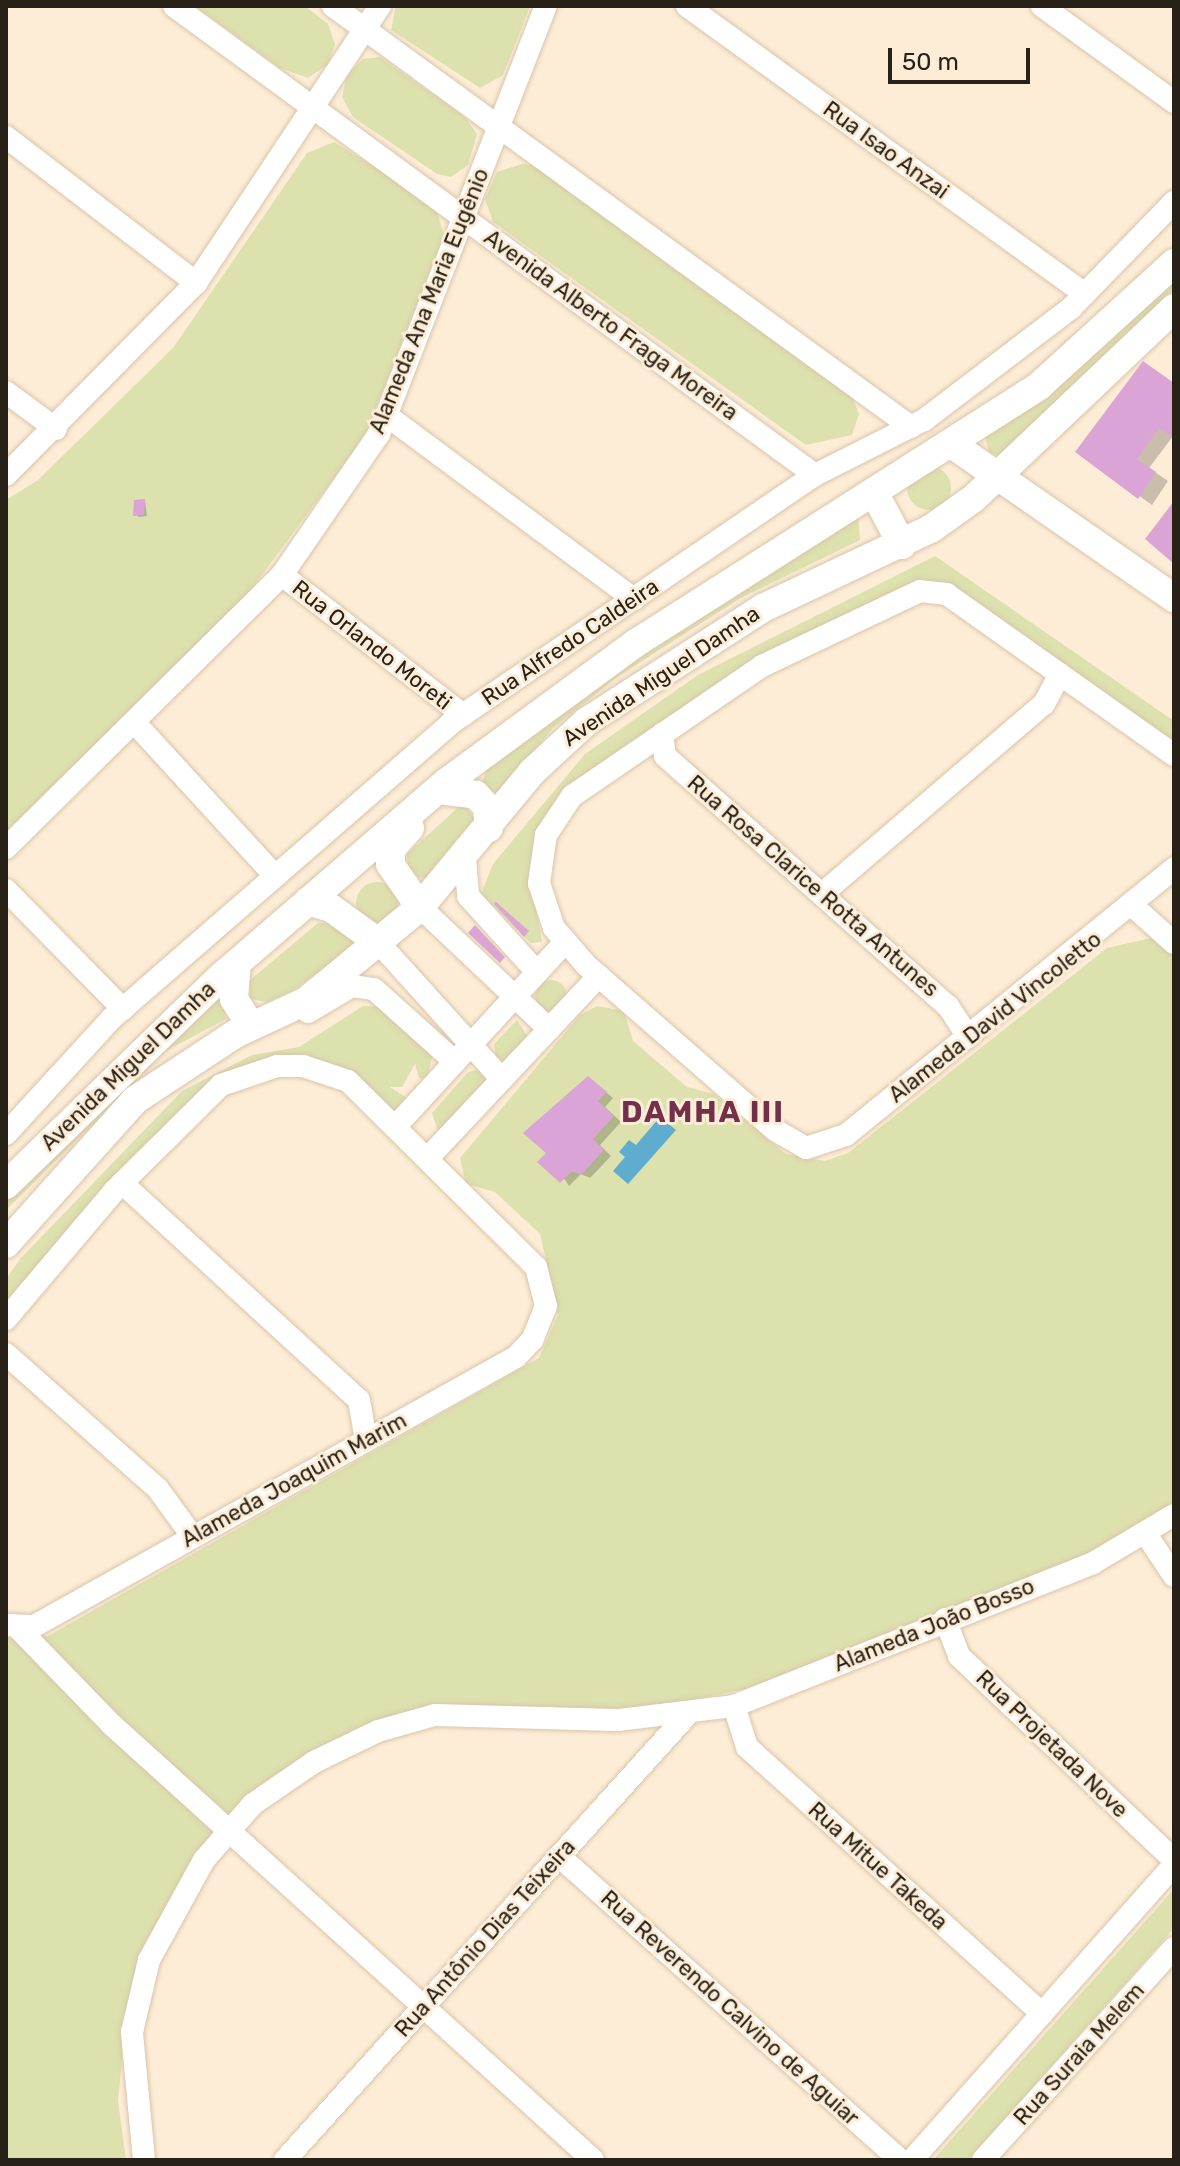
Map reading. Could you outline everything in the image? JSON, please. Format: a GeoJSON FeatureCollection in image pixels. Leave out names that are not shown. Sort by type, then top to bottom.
{"type":"FeatureCollection","features":[{"type":"Feature","properties":{"kind":"street","name":"Avenida Alberto Fraga Moreira"},"geometry":{"type":"LineString","coordinates":[[174,6],[815,475]]}},
{"type":"Feature","properties":{"kind":"street"},"geometry":{"type":"LineString","coordinates":[[333,6],[911,427]]}},
{"type":"Feature","properties":{"kind":"street"},"geometry":{"type":"LineString","coordinates":[[6,475],[56,429],[196,283],[380,6]]}},
{"type":"Feature","properties":{"kind":"street","name":"Alameda Ana Maria Eugênio"},"geometry":{"type":"LineString","coordinates":[[6,848],[282,575],[386,415],[546,6]]}},
{"type":"Feature","properties":{"kind":"street","name":"Rua Isao Anzai"},"geometry":{"type":"LineString","coordinates":[[687,6],[1085,294]]}},
{"type":"Feature","properties":{"kind":"street"},"geometry":{"type":"LineString","coordinates":[[1042,6],[1174,102]]}},
{"type":"Feature","properties":{"kind":"street"},"geometry":{"type":"LineString","coordinates":[[6,137],[196,283]]}},
{"type":"Feature","properties":{"kind":"street","name":"Rua Alfredo Caldeira"},"geometry":{"type":"LineString","coordinates":[[6,1134],[123,1009],[463,715],[815,475],[911,427],[1085,294],[1174,202]]}},
{"type":"Feature","properties":{"kind":"street","name":"Avenida Miguel Damha"},"geometry":{"type":"LineString","coordinates":[[6,1185],[237,963],[437,791],[636,643],[953,445],[1039,386],[1174,263]]}},
{"type":"Feature","properties":{"kind":"street","name":"Avenida Miguel Damha"},"geometry":{"type":"LineString","coordinates":[[6,1244],[135,1100],[251,1026],[306,1001],[420,907],[465,859],[532,772],[586,722],[763,608],[902,545],[999,475],[1174,308]]}},
{"type":"Feature","properties":{"kind":"street"},"geometry":{"type":"LineString","coordinates":[[6,392],[56,429]]}},
{"type":"Feature","properties":{"kind":"street"},"geometry":{"type":"LineString","coordinates":[[386,415],[634,599]]}},
{"type":"Feature","properties":{"kind":"street"},"geometry":{"type":"LineString","coordinates":[[953,445],[1174,598]]}},
{"type":"Feature","properties":{"kind":"street"},"geometry":{"type":"LineString","coordinates":[[874,492],[902,545]]}},
{"type":"Feature","properties":{"kind":"street","name":"Rua Orlando Moreti"},"geometry":{"type":"LineString","coordinates":[[282,575],[463,715]]}},
{"type":"Feature","properties":{"kind":"street"},"geometry":{"type":"LineString","coordinates":[[6,1319],[122,1183],[221,1085],[277,1066],[303,1066],[348,1081],[427,1159],[599,976],[560,935],[539,883],[546,835],[572,796],[762,666],[934,590],[1174,755]]}},
{"type":"Feature","properties":{"kind":"street"},"geometry":{"type":"LineString","coordinates":[[822,894],[1044,704],[1060,674]]}},
{"type":"Feature","properties":{"kind":"street"},"geometry":{"type":"LineString","coordinates":[[134,722],[275,876]]}},
{"type":"Feature","properties":{"kind":"street","name":"Rua Rosa Clarice Rotta Antunes"},"geometry":{"type":"LineString","coordinates":[[662,734],[665,756],[948,1006],[968,1037]]}},
{"type":"Feature","properties":{"kind":"street"},"geometry":{"type":"LineString","coordinates":[[489,828],[487,807],[476,795],[437,791],[390,856],[394,879],[549,1029]]}},
{"type":"Feature","properties":{"kind":"street"},"geometry":{"type":"LineString","coordinates":[[465,859],[468,896],[537,972]]}},
{"type":"Feature","properties":{"kind":"street","name":"Alameda David Vincoletto"},"geometry":{"type":"LineString","coordinates":[[599,976],[775,1130],[806,1148],[846,1135],[1134,907],[1174,868]]}},
{"type":"Feature","properties":{"kind":"street"},"geometry":{"type":"LineString","coordinates":[[6,890],[123,1009]]}},
{"type":"Feature","properties":{"kind":"street"},"geometry":{"type":"LineString","coordinates":[[308,901],[331,908],[378,942],[412,972],[462,1055]]}},
{"type":"Feature","properties":{"kind":"street"},"geometry":{"type":"LineString","coordinates":[[1134,907],[1174,943]]}},
{"type":"Feature","properties":{"kind":"street"},"geometry":{"type":"LineString","coordinates":[[395,1127],[537,972],[560,935]]}},
{"type":"Feature","properties":{"kind":"street"},"geometry":{"type":"LineString","coordinates":[[237,963],[234,999],[251,1026],[286,1025],[362,986],[388,999],[462,1055],[502,1079]]}},
{"type":"Feature","properties":{"kind":"street","name":"Alameda Joaquim Marim"},"geometry":{"type":"LineString","coordinates":[[12,1627],[193,1537],[516,1357],[532,1340],[546,1306],[536,1267],[427,1159]]}},
{"type":"Feature","properties":{"kind":"street"},"geometry":{"type":"LineString","coordinates":[[122,1183],[359,1400],[366,1440]]}},
{"type":"Feature","properties":{"kind":"street"},"geometry":{"type":"LineString","coordinates":[[6,1354],[158,1489],[193,1537]]}},
{"type":"Feature","properties":{"kind":"street","name":"Alameda João Bosso"},"geometry":{"type":"LineString","coordinates":[[144,2160],[132,2032],[149,1960],[204,1860],[253,1804],[314,1762],[378,1731],[435,1715],[686,1716],[734,1706],[945,1619],[1093,1563],[1174,1515]]}},
{"type":"Feature","properties":{"kind":"street"},"geometry":{"type":"LineString","coordinates":[[1146,1534],[1174,1576]]}},
{"type":"Feature","properties":{"kind":"street","name":"Rua Projetada Nove"},"geometry":{"type":"LineString","coordinates":[[945,1619],[959,1656],[1174,1862]]}},
{"type":"Feature","properties":{"kind":"street"},"geometry":{"type":"LineString","coordinates":[[12,1627],[145,1756],[593,2160]]}},
{"type":"Feature","properties":{"kind":"street","name":"Rua Mitue Takeda"},"geometry":{"type":"LineString","coordinates":[[734,1706],[747,1747],[1042,2014]]}},
{"type":"Feature","properties":{"kind":"street","name":"Rua Antônio Dias Teixeira"},"geometry":{"type":"LineString","coordinates":[[285,2160],[686,1716]]}},
{"type":"Feature","properties":{"kind":"street","name":"Rua Reverendo Calvino de Aguiar"},"geometry":{"type":"LineString","coordinates":[[559,1856],[900,2160]]}},
{"type":"Feature","properties":{"kind":"street"},"geometry":{"type":"LineString","coordinates":[[912,2160],[1174,1862]]}},
{"type":"Feature","properties":{"kind":"street","name":"Rua Suraia Melem"},"geometry":{"type":"LineString","coordinates":[[983,2160],[1174,1948]]}},
{"type":"Feature","properties":{"kind":"green space"},"geometry":{"type":"Polygon","coordinates":[[[195,6],[305,6],[328,24],[335,45],[328,64],[308,78],[280,68],[195,6]]]}},
{"type":"Feature","properties":{"kind":"green space"},"geometry":{"type":"Polygon","coordinates":[[[396,6],[530,6],[503,75],[480,88],[391,30],[396,6]]]}},
{"type":"Feature","properties":{"kind":"green space"},"geometry":{"type":"Polygon","coordinates":[[[380,57],[465,117],[477,134],[468,165],[451,177],[437,174],[353,117],[342,97],[347,75],[363,59],[380,57]]]}},
{"type":"Feature","properties":{"kind":"green space"},"geometry":{"type":"Polygon","coordinates":[[[334,142],[435,205],[444,236],[365,436],[250,591],[6,833],[6,500],[38,480],[173,348],[307,153],[334,142]]]}},
{"type":"Feature","properties":{"kind":"green space"},"geometry":{"type":"Polygon","coordinates":[[[522,164],[539,166],[851,394],[859,414],[852,435],[806,445],[493,222],[485,199],[497,172],[522,164]]]}},
{"type":"Feature","properties":{"kind":"green space"},"geometry":{"type":"Polygon","coordinates":[[[1174,268],[1174,289],[1119,346],[1001,456],[989,452],[984,432],[1174,268]]]}},
{"type":"Feature","properties":{"kind":"green space"},"geometry":{"type":"Polygon","coordinates":[[[929,466],[945,472],[951,488],[945,504],[929,510],[913,504],[907,488],[913,472],[929,466]]]}},
{"type":"Feature","properties":{"kind":"green space"},"geometry":{"type":"Polygon","coordinates":[[[858,512],[860,540],[739,599],[617,677],[553,728],[502,791],[491,793],[482,783],[491,756],[858,512]]]}},
{"type":"Feature","properties":{"kind":"green space"},"geometry":{"type":"Polygon","coordinates":[[[935,556],[1174,721],[1174,742],[959,589],[921,584],[570,790],[536,908],[542,942],[531,943],[481,894],[493,864],[585,754],[698,675],[935,556]]]}},
{"type":"Feature","properties":{"kind":"green space"},"geometry":{"type":"Polygon","coordinates":[[[463,803],[474,818],[425,879],[409,873],[407,854],[463,803]]]}},
{"type":"Feature","properties":{"kind":"green space"},"geometry":{"type":"Polygon","coordinates":[[[377,882],[392,888],[398,903],[392,918],[377,924],[362,918],[356,903],[362,888],[377,882]]]}},
{"type":"Feature","properties":{"kind":"green space"},"geometry":{"type":"Polygon","coordinates":[[[318,923],[334,923],[356,941],[353,948],[290,992],[267,1002],[250,999],[250,980],[318,923]]]}},
{"type":"Feature","properties":{"kind":"green space"},"geometry":{"type":"Polygon","coordinates":[[[1151,938],[1174,950],[1174,1508],[1101,1551],[756,1687],[645,1709],[450,1707],[245,1802],[127,2010],[118,2101],[126,2160],[6,2160],[6,1638],[48,1636],[539,1358],[558,1315],[540,1234],[495,1192],[466,1184],[460,1158],[580,1015],[597,1006],[624,1011],[633,1041],[687,1087],[714,1094],[786,1154],[825,1161],[848,1153],[1107,948],[1151,938]]]}},
{"type":"Feature","properties":{"kind":"green space"},"geometry":{"type":"Polygon","coordinates":[[[551,980],[562,985],[567,996],[562,1007],[551,1012],[540,1007],[535,996],[540,985],[551,980]]]}},
{"type":"Feature","properties":{"kind":"green space"},"geometry":{"type":"Polygon","coordinates":[[[223,986],[226,1019],[166,1051],[6,1210],[6,1193],[223,986]]]}},
{"type":"Feature","properties":{"kind":"green space"},"geometry":{"type":"Polygon","coordinates":[[[363,1006],[380,1007],[432,1056],[428,1078],[419,1078],[415,1064],[402,1087],[390,1087],[407,1098],[396,1112],[382,1101],[254,1063],[6,1307],[6,1279],[20,1259],[182,1091],[252,1055],[299,1047],[363,1006]]]}},
{"type":"Feature","properties":{"kind":"green space"},"geometry":{"type":"Polygon","coordinates":[[[517,1020],[529,1039],[504,1063],[497,1061],[494,1044],[517,1020]]]}},
{"type":"Feature","properties":{"kind":"green space"},"geometry":{"type":"Polygon","coordinates":[[[479,1070],[487,1080],[438,1131],[432,1113],[468,1072],[479,1070]]]}},
{"type":"Feature","properties":{"kind":"green space"},"geometry":{"type":"Polygon","coordinates":[[[1174,1889],[1174,1928],[968,2160],[933,2160],[1174,1889]]]}},
{"type":"Feature","properties":{"kind":"water"},"geometry":{"type":"Polygon","coordinates":[[[660,1117],[676,1130],[628,1184],[613,1171],[625,1157],[619,1152],[629,1140],[636,1145],[660,1117]]]}},
{"type":"Feature","properties":{"kind":"building"},"geometry":{"type":"Polygon","coordinates":[[[1143,361],[1174,383],[1174,438],[1159,428],[1137,459],[1156,472],[1138,499],[1075,452],[1143,361]]]}},
{"type":"Feature","properties":{"kind":"building"},"geometry":{"type":"Polygon","coordinates":[[[145,499],[144,515],[133,516],[134,500],[145,499]]]}},
{"type":"Feature","properties":{"kind":"building"},"geometry":{"type":"Polygon","coordinates":[[[1174,501],[1174,564],[1145,539],[1174,501]]]}},
{"type":"Feature","properties":{"kind":"building"},"geometry":{"type":"Polygon","coordinates":[[[496,902],[529,931],[524,937],[494,904],[496,902]]]}},
{"type":"Feature","properties":{"kind":"building"},"geometry":{"type":"Polygon","coordinates":[[[475,925],[505,957],[500,963],[468,933],[475,925]]]}},
{"type":"Feature","properties":{"kind":"building"},"geometry":{"type":"Polygon","coordinates":[[[588,1076],[607,1092],[598,1101],[614,1116],[593,1139],[604,1150],[581,1175],[572,1171],[560,1183],[537,1162],[546,1153],[523,1133],[588,1076]]]}},
{"type":"Feature","properties":{"kind":"district","name":"DAMHA III"},"geometry":{"type":"Point","coordinates":[703,1112]}}]}
